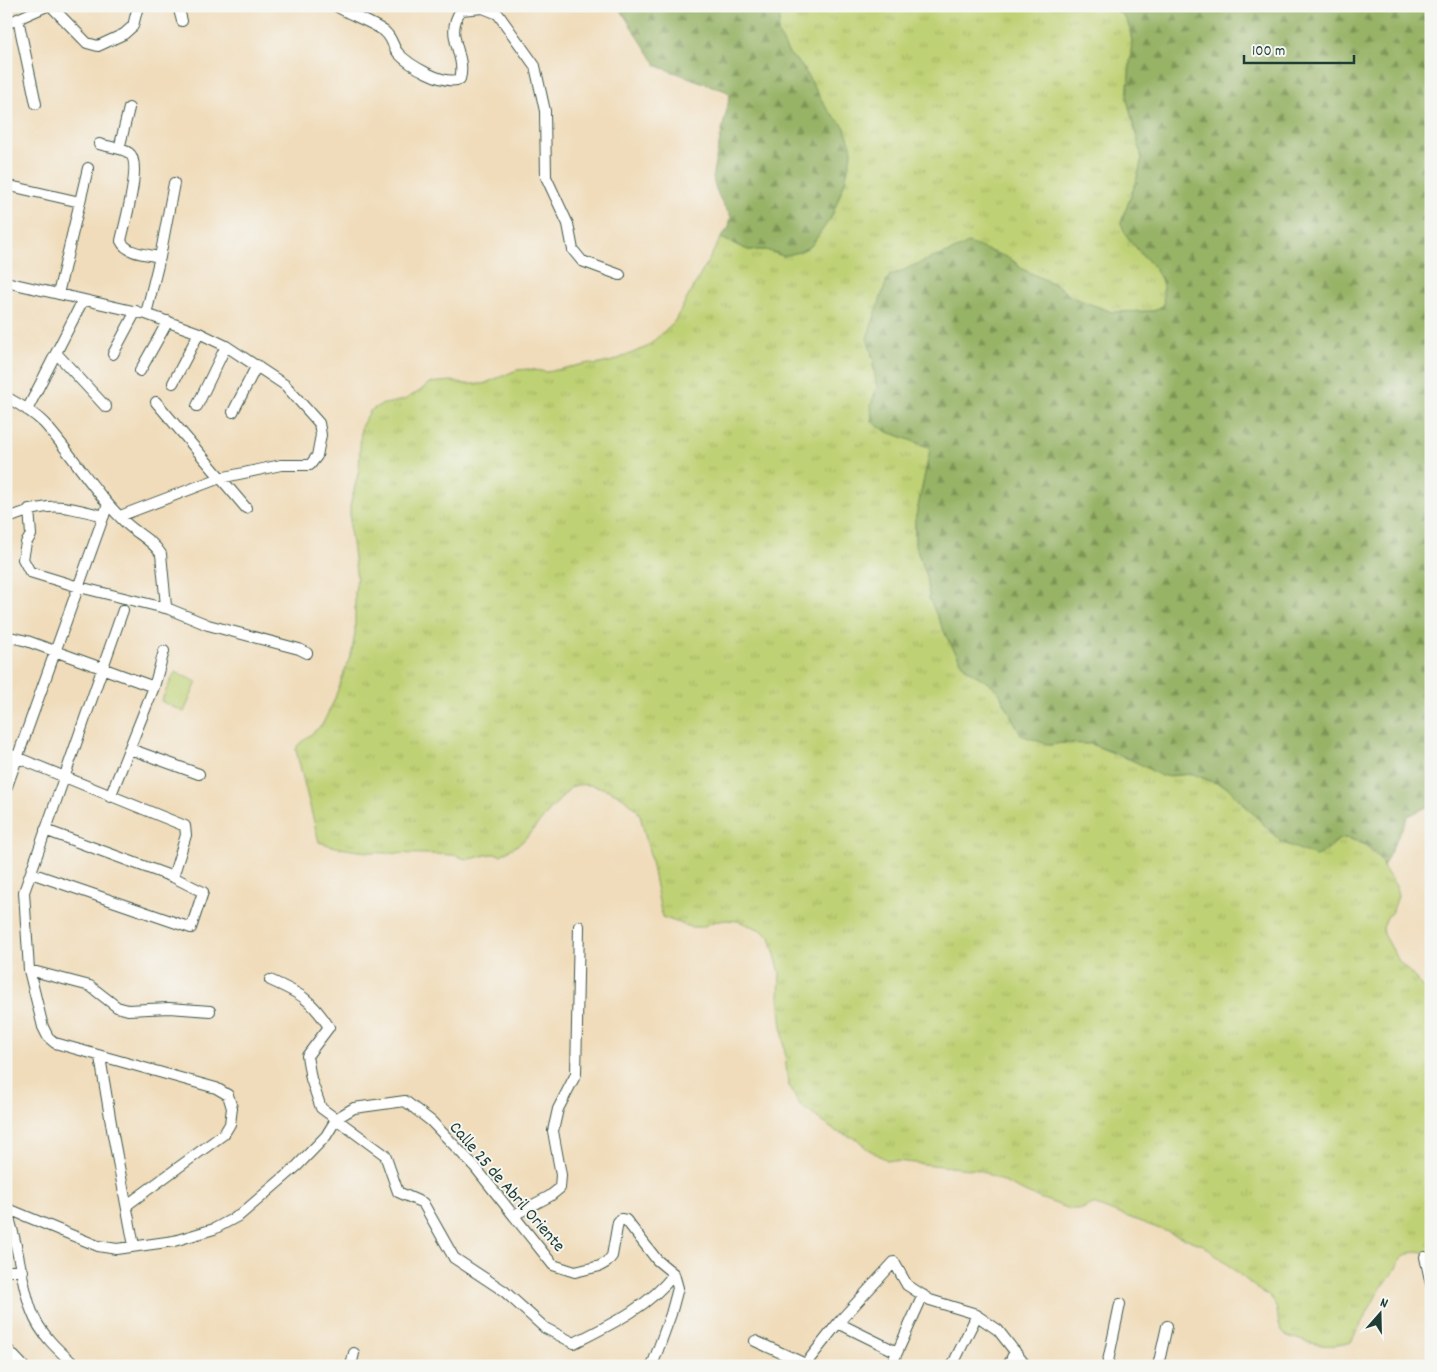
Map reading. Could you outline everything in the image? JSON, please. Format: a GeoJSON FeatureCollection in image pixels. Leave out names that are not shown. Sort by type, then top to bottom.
{"type":"FeatureCollection","features":[{"type":"Feature","properties":{"kind":"main road"},"geometry":{"type":"LineString","coordinates":[[6,1349],[22,1366]]}},
{"type":"Feature","properties":{"kind":"street"},"geometry":{"type":"LineString","coordinates":[[6,24],[47,6]]}},
{"type":"Feature","properties":{"kind":"street"},"geometry":{"type":"LineString","coordinates":[[51,6],[87,43],[98,46],[110,42],[133,26],[138,6]]}},
{"type":"Feature","properties":{"kind":"street"},"geometry":{"type":"LineString","coordinates":[[178,6],[182,21]]}},
{"type":"Feature","properties":{"kind":"street"},"geometry":{"type":"LineString","coordinates":[[336,6],[378,26],[389,35],[399,54],[420,69],[439,79],[453,82],[460,79],[462,69],[453,27],[460,10],[482,8],[498,14],[535,66],[545,110],[546,177],[568,224],[573,250],[582,262],[620,275]]}},
{"type":"Feature","properties":{"kind":"street"},"geometry":{"type":"LineString","coordinates":[[18,19],[36,104]]}},
{"type":"Feature","properties":{"kind":"street"},"geometry":{"type":"LineString","coordinates":[[120,149],[129,108]]}},
{"type":"Feature","properties":{"kind":"street"},"geometry":{"type":"LineString","coordinates":[[99,144],[130,153],[134,159],[135,167],[121,241],[128,250],[160,257]]}},
{"type":"Feature","properties":{"kind":"street"},"geometry":{"type":"LineString","coordinates":[[58,294],[88,168]]}},
{"type":"Feature","properties":{"kind":"street"},"geometry":{"type":"LineString","coordinates":[[113,354],[141,312],[160,257],[174,183]]}},
{"type":"Feature","properties":{"kind":"street"},"geometry":{"type":"LineString","coordinates":[[10,186],[80,202]]}},
{"type":"Feature","properties":{"kind":"street"},"geometry":{"type":"LineString","coordinates":[[6,282],[141,312],[198,333],[226,346],[285,385],[319,423],[322,435],[317,456],[310,465],[281,464],[220,478],[120,516]]}},
{"type":"Feature","properties":{"kind":"street"},"geometry":{"type":"LineString","coordinates":[[27,410],[83,300]]}},
{"type":"Feature","properties":{"kind":"street"},"geometry":{"type":"LineString","coordinates":[[140,371],[168,321]]}},
{"type":"Feature","properties":{"kind":"street"},"geometry":{"type":"LineString","coordinates":[[173,383],[198,333]]}},
{"type":"Feature","properties":{"kind":"street"},"geometry":{"type":"LineString","coordinates":[[197,406],[226,346]]}},
{"type":"Feature","properties":{"kind":"street"},"geometry":{"type":"LineString","coordinates":[[56,353],[106,407]]}},
{"type":"Feature","properties":{"kind":"street"},"geometry":{"type":"LineString","coordinates":[[233,412],[257,366]]}},
{"type":"Feature","properties":{"kind":"street"},"geometry":{"type":"LineString","coordinates":[[6,397],[43,422],[108,504],[127,525],[150,540],[161,554],[166,606],[169,609]]}},
{"type":"Feature","properties":{"kind":"street"},"geometry":{"type":"LineString","coordinates":[[156,402],[246,508]]}},
{"type":"Feature","properties":{"kind":"street"},"geometry":{"type":"LineString","coordinates":[[6,789],[108,504]]}},
{"type":"Feature","properties":{"kind":"street"},"geometry":{"type":"LineString","coordinates":[[6,519],[29,509],[56,506],[104,516]]}},
{"type":"Feature","properties":{"kind":"street"},"geometry":{"type":"LineString","coordinates":[[29,509],[31,535],[26,543],[23,559],[27,569],[79,587],[169,609],[208,625],[299,649],[307,653]]}},
{"type":"Feature","properties":{"kind":"street"},"geometry":{"type":"LineString","coordinates":[[123,610],[24,892],[30,970],[43,1027],[48,1037],[55,1043],[216,1088],[228,1095],[231,1100],[230,1124],[218,1140],[127,1205]]}},
{"type":"Feature","properties":{"kind":"street"},"geometry":{"type":"LineString","coordinates":[[6,636],[28,641],[154,688]]}},
{"type":"Feature","properties":{"kind":"street"},"geometry":{"type":"LineString","coordinates":[[110,797],[154,688],[164,651]]}},
{"type":"Feature","properties":{"kind":"street"},"geometry":{"type":"LineString","coordinates":[[130,749],[199,774]]}},
{"type":"Feature","properties":{"kind":"street"},"geometry":{"type":"LineString","coordinates":[[6,753],[18,756],[110,797],[185,826],[186,835],[173,877]]}},
{"type":"Feature","properties":{"kind":"street"},"geometry":{"type":"LineString","coordinates":[[31,873],[191,928],[203,892],[173,877],[45,830]]}},
{"type":"Feature","properties":{"kind":"street"},"geometry":{"type":"LineString","coordinates":[[514,1215],[550,1196],[560,1188],[561,1175],[553,1131],[558,1109],[576,1074],[579,926]]}},
{"type":"Feature","properties":{"kind":"street"},"geometry":{"type":"LineString","coordinates":[[30,970],[90,986],[117,1007],[128,1010],[169,1008],[210,1011]]}},
{"type":"Feature","properties":{"kind":"street"},"geometry":{"type":"LineString","coordinates":[[270,980],[314,1004],[329,1027],[307,1056],[311,1079],[320,1108],[337,1118],[385,1155],[398,1192],[423,1203],[454,1258],[504,1291],[545,1328],[574,1343],[648,1301],[661,1291],[674,1274]]}},
{"type":"Feature","properties":{"kind":"street"},"geometry":{"type":"LineString","coordinates":[[100,1057],[112,1135],[134,1246]]}},
{"type":"Feature","properties":{"kind":"street","name":"Calle 25 de Abril Oriente"},"geometry":{"type":"LineString","coordinates":[[337,1118],[354,1108],[405,1101],[431,1121],[474,1167],[553,1265],[575,1272],[600,1266],[607,1262],[612,1256],[618,1222],[621,1218],[626,1220],[657,1260],[674,1274]]}},
{"type":"Feature","properties":{"kind":"street"},"geometry":{"type":"LineString","coordinates":[[6,1209],[98,1246],[117,1249],[174,1241],[214,1229],[240,1215],[297,1166],[326,1136],[337,1118]]}},
{"type":"Feature","properties":{"kind":"street"},"geometry":{"type":"LineString","coordinates":[[6,1209],[12,1224],[32,1312],[44,1333],[76,1366]]}},
{"type":"Feature","properties":{"kind":"street"},"geometry":{"type":"LineString","coordinates":[[1425,1257],[1431,1284]]}},
{"type":"Feature","properties":{"kind":"street"},"geometry":{"type":"LineString","coordinates":[[755,1341],[807,1365],[838,1323],[894,1262],[907,1285],[930,1300],[977,1315],[998,1330],[1026,1366]]}},
{"type":"Feature","properties":{"kind":"street"},"geometry":{"type":"LineString","coordinates":[[6,1272],[22,1271]]}},
{"type":"Feature","properties":{"kind":"street"},"geometry":{"type":"LineString","coordinates":[[652,1366],[678,1288],[674,1274]]}},
{"type":"Feature","properties":{"kind":"street"},"geometry":{"type":"LineString","coordinates":[[891,1366],[923,1295]]}},
{"type":"Feature","properties":{"kind":"street"},"geometry":{"type":"LineString","coordinates":[[1107,1366],[1120,1304]]}},
{"type":"Feature","properties":{"kind":"street"},"geometry":{"type":"LineString","coordinates":[[952,1366],[977,1315]]}},
{"type":"Feature","properties":{"kind":"street"},"geometry":{"type":"LineString","coordinates":[[838,1323],[897,1352]]}},
{"type":"Feature","properties":{"kind":"street"},"geometry":{"type":"LineString","coordinates":[[1158,1366],[1167,1326]]}},
{"type":"Feature","properties":{"kind":"street"},"geometry":{"type":"LineString","coordinates":[[1008,1366],[1015,1352]]}},
{"type":"Feature","properties":{"kind":"street"},"geometry":{"type":"LineString","coordinates":[[351,1366],[354,1353]]}},
{"type":"Feature","properties":{"kind":"green space"},"geometry":{"type":"Polygon","coordinates":[[[618,6],[781,6],[778,33],[789,54],[801,65],[827,109],[844,126],[852,151],[845,181],[832,216],[811,246],[799,252],[783,256],[766,250],[748,250],[721,238],[729,227],[731,216],[719,196],[714,183],[713,172],[730,95],[726,91],[657,66],[618,6]]]}},
{"type":"Feature","properties":{"kind":"green space"},"geometry":{"type":"Polygon","coordinates":[[[781,6],[1109,6],[1123,15],[1129,26],[1132,41],[1127,99],[1142,158],[1136,182],[1121,223],[1142,256],[1150,261],[1159,274],[1164,289],[1164,305],[1154,311],[1112,312],[1071,297],[1058,286],[1022,269],[1014,261],[963,246],[923,264],[890,275],[871,355],[874,360],[873,365],[877,387],[871,405],[886,431],[926,446],[930,450],[915,521],[915,545],[926,574],[929,598],[950,643],[966,669],[992,685],[1000,694],[1021,735],[1050,745],[1061,743],[1091,744],[1170,776],[1192,774],[1227,787],[1281,842],[1326,852],[1339,839],[1348,838],[1365,845],[1382,861],[1383,867],[1396,886],[1398,896],[1392,913],[1387,917],[1383,928],[1384,934],[1399,961],[1431,995],[1431,1253],[1417,1251],[1405,1255],[1401,1259],[1392,1275],[1380,1289],[1351,1342],[1326,1345],[1310,1343],[1285,1335],[1281,1330],[1273,1301],[1203,1245],[1093,1204],[1082,1209],[1070,1209],[1029,1194],[979,1170],[887,1160],[866,1148],[857,1139],[835,1131],[800,1105],[788,1084],[779,998],[780,973],[770,937],[761,930],[738,921],[726,920],[713,922],[702,927],[691,927],[662,917],[640,815],[628,801],[609,790],[589,785],[571,787],[522,842],[501,855],[492,854],[467,859],[452,855],[368,852],[335,847],[319,842],[296,750],[298,745],[322,725],[333,703],[352,651],[355,633],[355,591],[357,579],[350,530],[350,506],[359,470],[361,427],[370,411],[380,405],[404,400],[420,391],[429,383],[452,381],[464,384],[483,384],[517,370],[529,369],[547,372],[589,363],[595,365],[613,361],[647,347],[674,322],[721,238],[748,250],[766,250],[783,256],[799,252],[811,246],[832,216],[845,181],[852,151],[844,126],[827,109],[801,65],[789,54],[777,33],[781,6]]]}},
{"type":"Feature","properties":{"kind":"green space"},"geometry":{"type":"Polygon","coordinates":[[[1109,6],[1431,6],[1431,805],[1408,816],[1383,867],[1373,850],[1354,839],[1341,839],[1323,853],[1315,856],[1281,842],[1227,787],[1192,774],[1161,776],[1131,759],[1091,744],[1061,743],[1050,745],[1021,735],[1000,694],[992,685],[971,672],[963,664],[947,638],[929,598],[926,574],[915,545],[915,521],[930,450],[926,446],[886,431],[872,422],[871,405],[877,387],[873,365],[874,360],[867,338],[887,280],[890,275],[948,253],[968,243],[1009,258],[1022,269],[1058,286],[1071,297],[1112,312],[1154,311],[1164,305],[1160,277],[1128,239],[1121,223],[1136,182],[1142,158],[1127,99],[1132,41],[1129,26],[1123,15],[1109,6]]]}},
{"type":"Feature","properties":{"kind":"green space"},"geometry":{"type":"Polygon","coordinates":[[[175,672],[197,682],[184,712],[161,701],[175,672]]]}}]}
